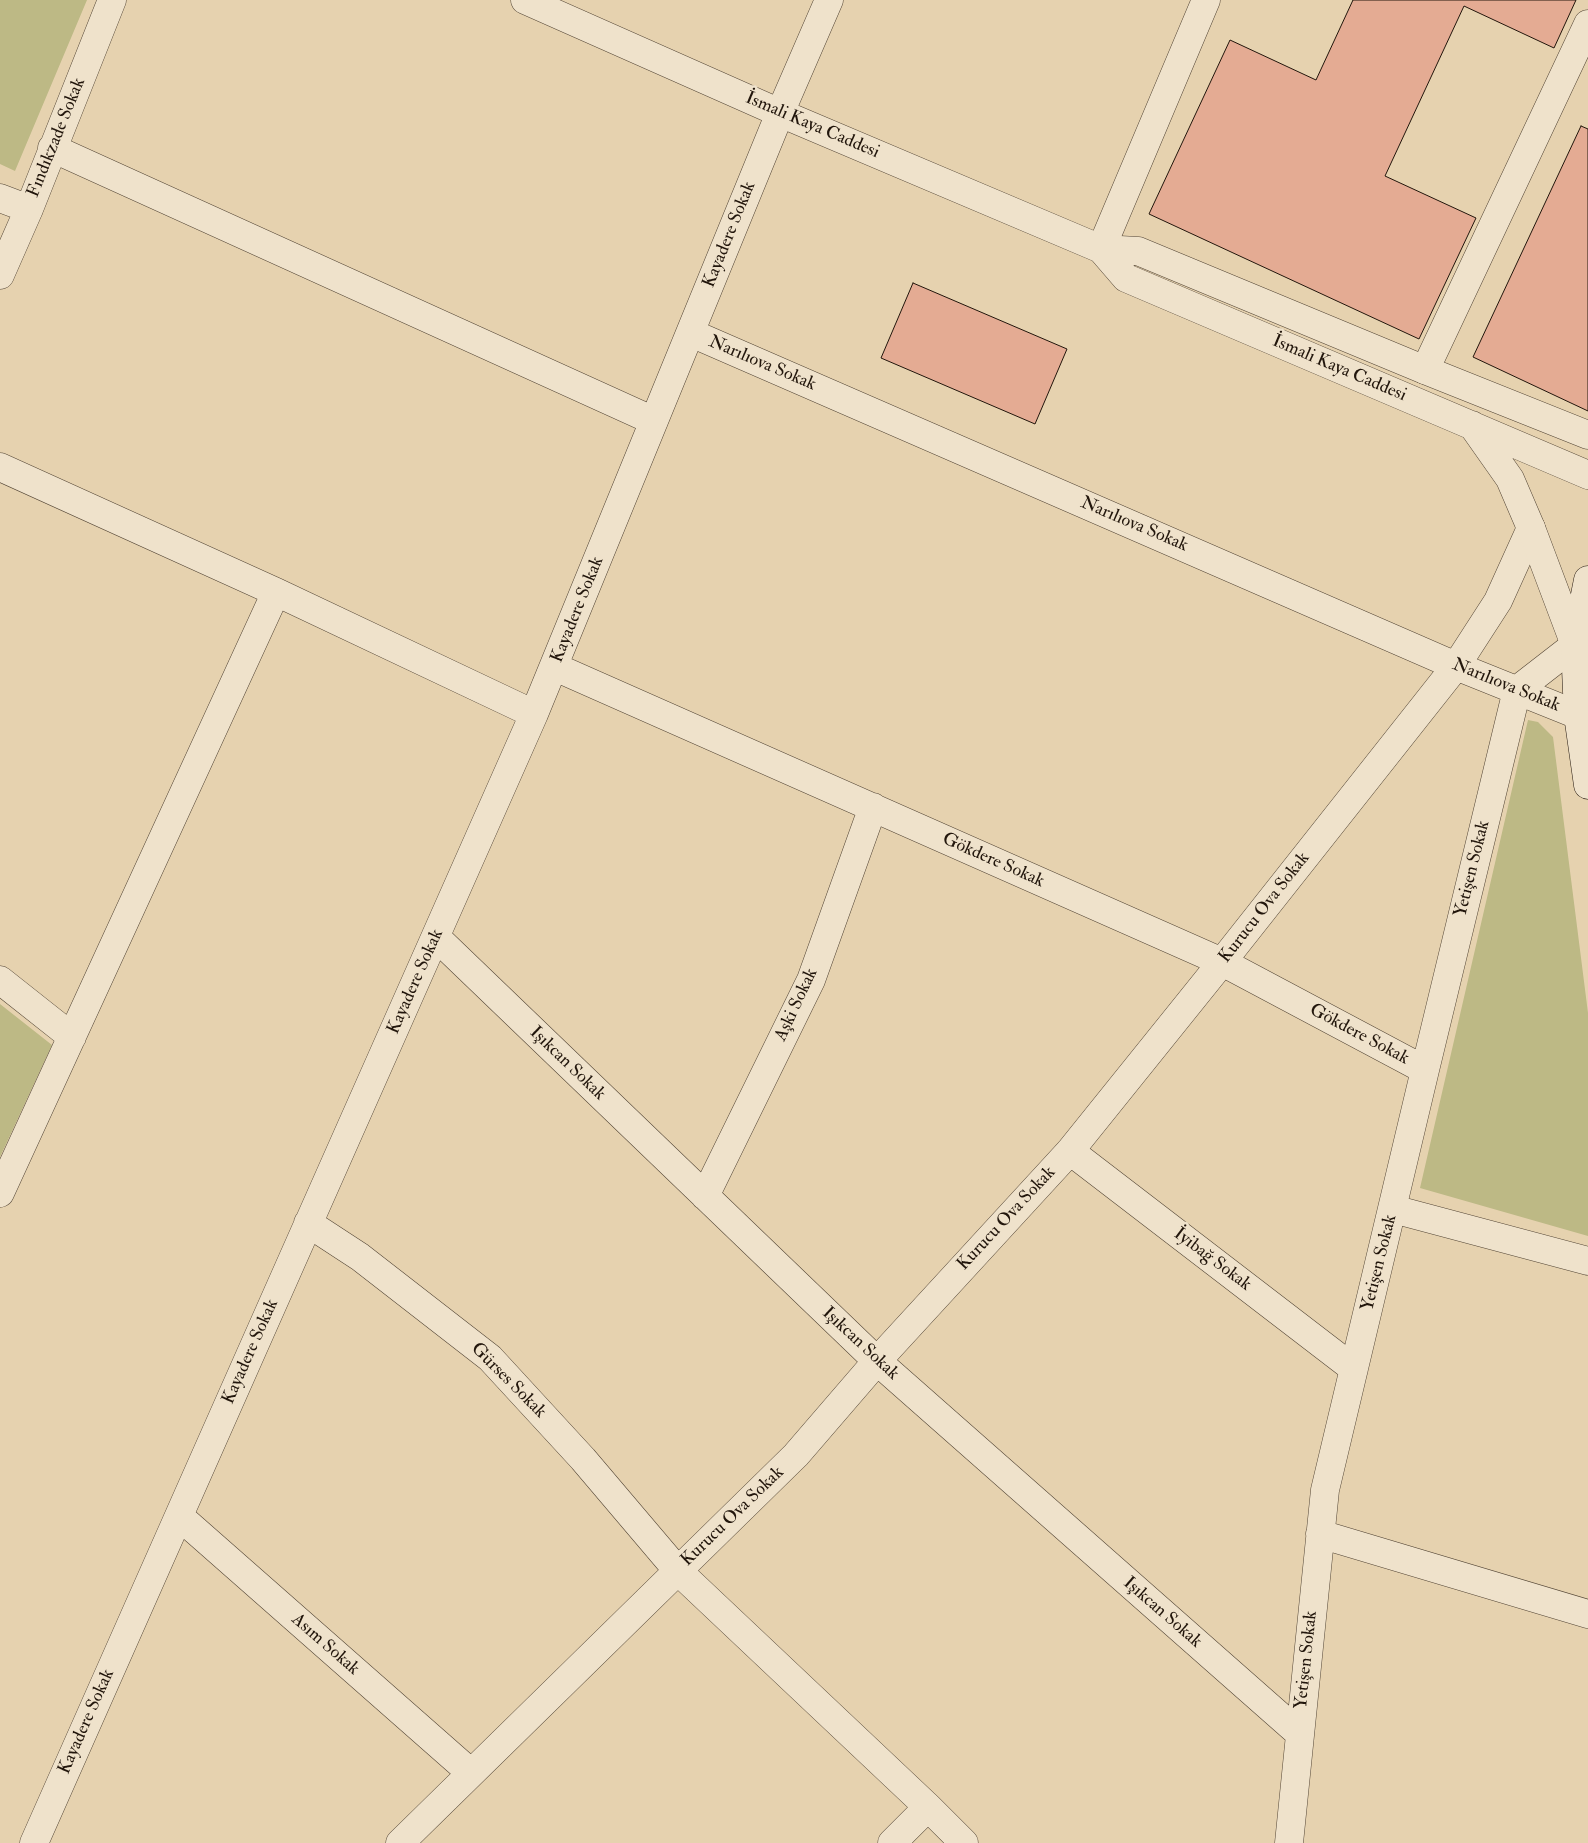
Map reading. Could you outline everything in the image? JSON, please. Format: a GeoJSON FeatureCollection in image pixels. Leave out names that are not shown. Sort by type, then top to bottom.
{"type":"FeatureCollection","features":[{"type":"Feature","properties":{"kind":"street","name":"Fındıkzade Sokak"},"geometry":{"type":"LineString","coordinates":[[0,275],[29,208],[112,0]]}},
{"type":"Feature","properties":{"kind":"street","name":"İsmali Kaya Caddesi"},"geometry":{"type":"LineString","coordinates":[[525,0],[780,113],[1101,249],[1138,251],[1425,370],[1588,435]]}},
{"type":"Feature","properties":{"kind":"street","name":"Kayadere Sokak"},"geometry":{"type":"LineString","coordinates":[[34,1843],[555,667],[780,113],[829,0]]}},
{"type":"Feature","properties":{"kind":"street"},"geometry":{"type":"LineString","coordinates":[[1101,249],[1206,0]]}},
{"type":"Feature","properties":{"kind":"street"},"geometry":{"type":"LineString","coordinates":[[1425,370],[1588,24]]}},
{"type":"Feature","properties":{"kind":"street"},"geometry":{"type":"LineString","coordinates":[[52,148],[654,421]]}},
{"type":"Feature","properties":{"kind":"street"},"geometry":{"type":"LineString","coordinates":[[0,198],[29,208]]}},
{"type":"Feature","properties":{"kind":"street","name":"İsmali Kaya Caddesi"},"geometry":{"type":"LineString","coordinates":[[1101,249],[1126,278],[1588,475]]}},
{"type":"Feature","properties":{"kind":"street","name":"Narılıova Sokak"},"geometry":{"type":"LineString","coordinates":[[691,333],[1456,666],[1578,715]]}},
{"type":"Feature","properties":{"kind":"street"},"geometry":{"type":"LineString","coordinates":[[1472,426],[1510,479],[1576,645]]}},
{"type":"Feature","properties":{"kind":"street"},"geometry":{"type":"LineString","coordinates":[[0,467],[276,592],[534,714]]}},
{"type":"Feature","properties":{"kind":"street","name":"Kurucu Ova Sokak"},"geometry":{"type":"LineString","coordinates":[[400,1843],[796,1455],[877,1361],[1070,1151],[1456,666],[1498,601],[1531,528]]}},
{"type":"Feature","properties":{"kind":"street"},"geometry":{"type":"LineString","coordinates":[[1588,580],[1576,645],[1578,715],[1588,785]]}},
{"type":"Feature","properties":{"kind":"street"},"geometry":{"type":"LineString","coordinates":[[0,1193],[276,592]]}},
{"type":"Feature","properties":{"kind":"street"},"geometry":{"type":"LineString","coordinates":[[1517,690],[1576,645]]}},
{"type":"Feature","properties":{"kind":"street","name":"Gökdere Sokak"},"geometry":{"type":"LineString","coordinates":[[555,667],[1222,962],[1425,1070]]}},
{"type":"Feature","properties":{"kind":"street","name":"Yetişen Sokak"},"geometry":{"type":"LineString","coordinates":[[1289,1843],[1325,1490],[1517,690]]}},
{"type":"Feature","properties":{"kind":"street","name":"Aşki Sokak"},"geometry":{"type":"LineString","coordinates":[[705,1196],[811,980],[873,807]]}},
{"type":"Feature","properties":{"kind":"street","name":"Işıkcan Sokak"},"geometry":{"type":"LineString","coordinates":[[436,937],[877,1361],[1300,1734]]}},
{"type":"Feature","properties":{"kind":"street"},"geometry":{"type":"LineString","coordinates":[[0,980],[72,1037]]}},
{"type":"Feature","properties":{"kind":"street","name":"İyibağ Sokak"},"geometry":{"type":"LineString","coordinates":[[1070,1151],[1354,1369]]}},
{"type":"Feature","properties":{"kind":"street"},"geometry":{"type":"LineString","coordinates":[[1393,1209],[1588,1262]]}},
{"type":"Feature","properties":{"kind":"street","name":"Gürses Sokak"},"geometry":{"type":"LineString","coordinates":[[308,1223],[360,1257],[490,1358],[583,1459],[678,1571],[964,1843]]}},
{"type":"Feature","properties":{"kind":"street","name":"Asım Sokak"},"geometry":{"type":"LineString","coordinates":[[179,1516],[471,1773]]}},
{"type":"Feature","properties":{"kind":"street"},"geometry":{"type":"LineString","coordinates":[[1320,1534],[1588,1614]]}},
{"type":"Feature","properties":{"kind":"street"},"geometry":{"type":"LineString","coordinates":[[892,1843],[928,1807]]}},
{"type":"Feature","properties":{"kind":"shaded area"},"geometry":{"type":"Polygon","coordinates":[[[0,0],[87,0],[15,171],[0,164],[0,0]]]}},
{"type":"Feature","properties":{"kind":"shaded area"},"geometry":{"type":"Polygon","coordinates":[[[1528,720],[1538,722],[1553,737],[1588,1013],[1588,1236],[1420,1188],[1528,720]]]}},
{"type":"Feature","properties":{"kind":"shaded area"},"geometry":{"type":"Polygon","coordinates":[[[0,1004],[52,1045],[0,1157],[0,1004]]]}},
{"type":"Feature","properties":{"kind":"building"},"geometry":{"type":"Polygon","coordinates":[[[1353,0],[1576,0],[1554,48],[1464,6],[1385,176],[1476,218],[1419,339],[1149,214],[1230,40],[1316,80],[1353,0]]]}},
{"type":"Feature","properties":{"kind":"building"},"geometry":{"type":"Polygon","coordinates":[[[1581,126],[1588,129],[1588,411],[1473,357],[1581,126]]]}},
{"type":"Feature","properties":{"kind":"building"},"geometry":{"type":"Polygon","coordinates":[[[913,283],[1067,349],[1035,424],[881,358],[913,283]]]}}]}
